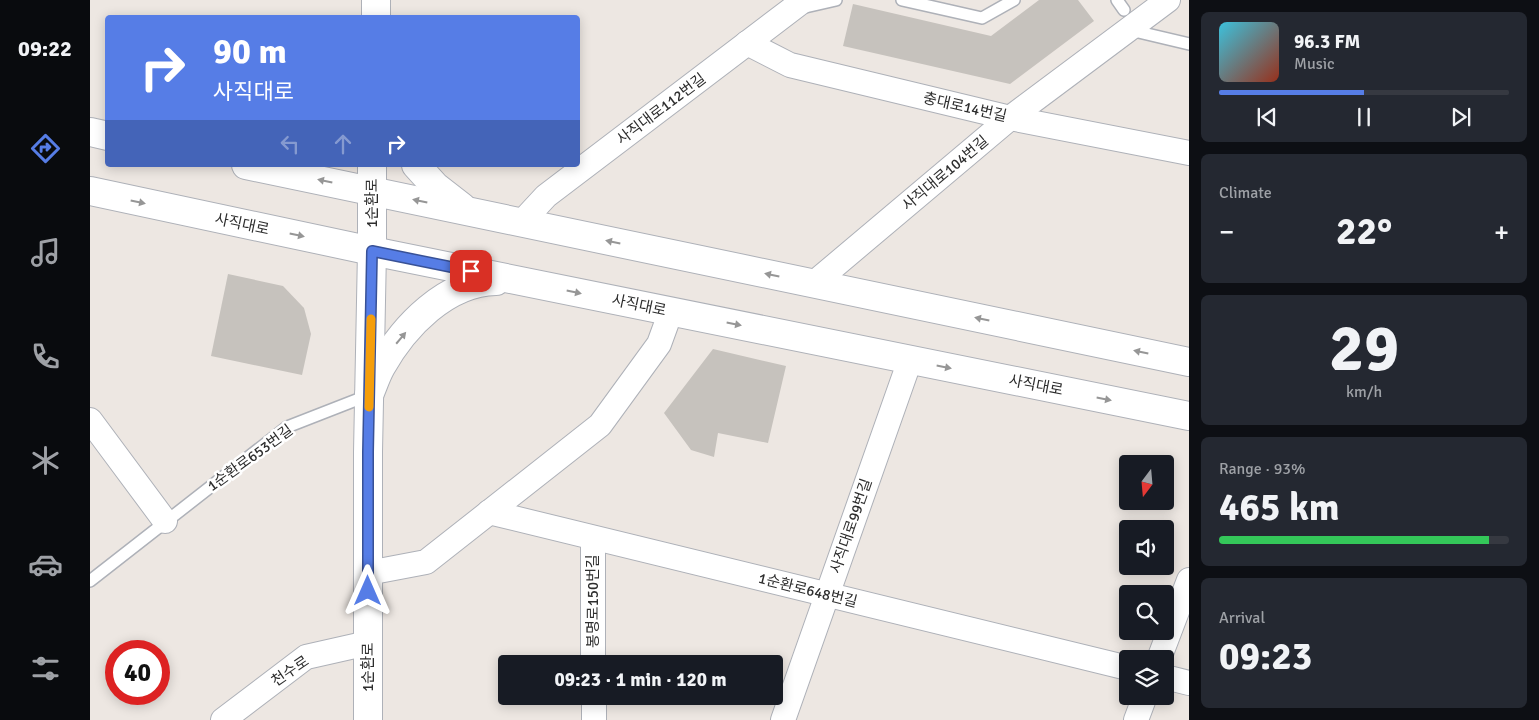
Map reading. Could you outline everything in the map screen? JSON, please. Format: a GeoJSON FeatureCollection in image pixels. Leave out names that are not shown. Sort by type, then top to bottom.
{"type":"FeatureCollection","features":[{"type":"Feature","properties":{"kind":"main road"},"geometry":{"type":"LineString","coordinates":[[376,0],[376,15]]}},
{"type":"Feature","properties":{"kind":"main road"},"geometry":{"type":"LineString","coordinates":[[90,132],[105,135]]}},
{"type":"Feature","properties":{"kind":"main road"},"geometry":{"type":"LineString","coordinates":[[265,167],[372,178],[468,211],[521,223],[1189,362]]}},
{"type":"Feature","properties":{"kind":"main road"},"geometry":{"type":"LineString","coordinates":[[418,167],[435,186],[468,211]]}},
{"type":"Feature","properties":{"kind":"main road","name":"1순환로"},"geometry":{"type":"LineString","coordinates":[[368,720],[372,178]]}},
{"type":"Feature","properties":{"kind":"main road","name":"사직대로"},"geometry":{"type":"LineString","coordinates":[[90,191],[372,251],[1189,416]]}},
{"type":"Feature","properties":{"kind":"main road"},"geometry":{"type":"LineString","coordinates":[[369,395],[380,369],[397,341],[416,320],[439,301],[467,286],[494,281],[534,284]]}},
{"type":"Feature","properties":{"kind":"street","name":"사직대로104번길"},"geometry":{"type":"LineString","coordinates":[[813,284],[1126,20],[1168,0]]}},
{"type":"Feature","properties":{"kind":"street","name":"사직대로112번길"},"geometry":{"type":"LineString","coordinates":[[521,223],[546,196],[797,5]]}},
{"type":"Feature","properties":{"kind":"street","name":"충대로14번길"},"geometry":{"type":"LineString","coordinates":[[747,43],[790,65],[1010,118],[1189,153]]}},
{"type":"Feature","properties":{"kind":"street"},"geometry":{"type":"LineString","coordinates":[[368,573],[426,562],[600,425],[659,344],[671,312]]}},
{"type":"Feature","properties":{"kind":"street","name":"사직대로99번길"},"geometry":{"type":"LineString","coordinates":[[783,720],[910,360]]}},
{"type":"Feature","properties":{"kind":"street"},"geometry":{"type":"LineString","coordinates":[[92,425],[165,521]]}},
{"type":"Feature","properties":{"kind":"street","name":"1순환로648번길"},"geometry":{"type":"LineString","coordinates":[[489,512],[1119,666]]}},
{"type":"Feature","properties":{"kind":"street","name":"봉명로150번길"},"geometry":{"type":"LineString","coordinates":[[593,538],[594,655]]}},
{"type":"Feature","properties":{"kind":"street"},"geometry":{"type":"LineString","coordinates":[[1162,650],[1189,580]]}},
{"type":"Feature","properties":{"kind":"street","name":"천수로"},"geometry":{"type":"LineString","coordinates":[[223,720],[306,657],[368,644]]}},
{"type":"Feature","properties":{"kind":"street"},"geometry":{"type":"LineString","coordinates":[[1174,679],[1189,683]]}},
{"type":"Feature","properties":{"kind":"street"},"geometry":{"type":"LineString","coordinates":[[594,705],[594,720]]}},
{"type":"Feature","properties":{"kind":"street"},"geometry":{"type":"LineString","coordinates":[[1136,720],[1142,705]]}},
{"type":"Feature","properties":{"kind":"lane"},"geometry":{"type":"LineString","coordinates":[[797,5],[836,0]]}},
{"type":"Feature","properties":{"kind":"lane"},"geometry":{"type":"LineString","coordinates":[[902,0],[982,18],[1014,0]]}},
{"type":"Feature","properties":{"kind":"lane"},"geometry":{"type":"LineString","coordinates":[[1117,0],[1126,20],[1189,44]]}},
{"type":"Feature","properties":{"kind":"lane","name":"1순환로653번길"},"geometry":{"type":"LineString","coordinates":[[90,581],[287,427],[369,395]]}},
{"type":"Feature","properties":{"kind":"building"},"geometry":{"type":"Polygon","coordinates":[[[1039,0],[1078,0],[1094,21],[1010,84],[843,46],[853,4],[991,36],[1039,0]]]}},
{"type":"Feature","properties":{"kind":"building"},"geometry":{"type":"Polygon","coordinates":[[[228,274],[283,286],[304,308],[311,334],[302,375],[211,356],[228,274]]]}},
{"type":"Feature","properties":{"kind":"building"},"geometry":{"type":"Polygon","coordinates":[[[713,349],[786,366],[768,443],[718,433],[714,457],[691,450],[664,413],[713,349]]]}},
{"type":"Feature","properties":{"kind":"slow traffic"},"geometry":{"type":"LineString","coordinates":[[369,407],[371,319]]}},
{"type":"Feature","properties":{"kind":"route"},"geometry":{"type":"LineString","coordinates":[[368,591],[368,452],[372,251],[471,271]]}}]}
